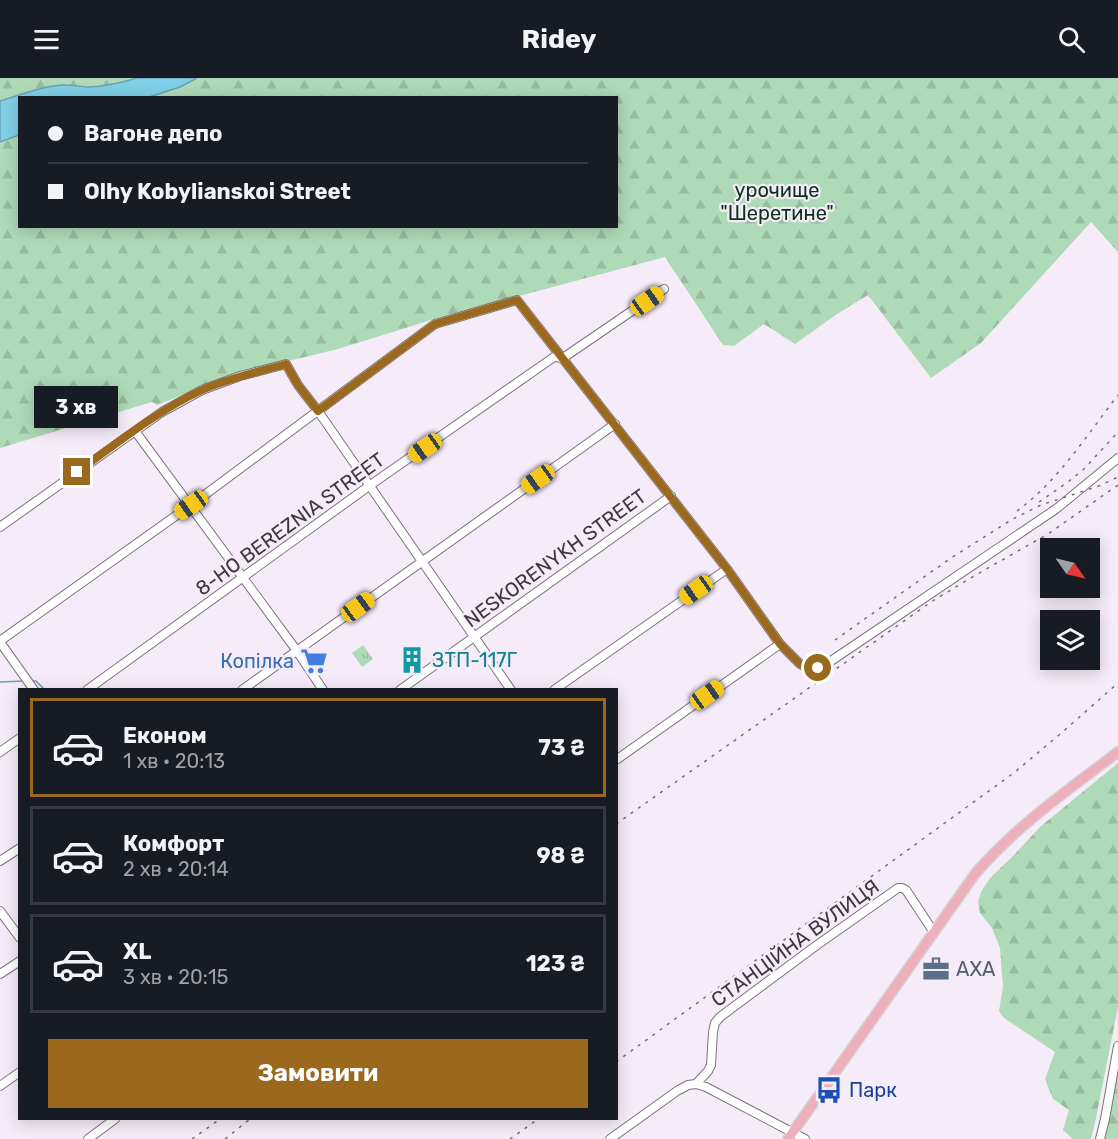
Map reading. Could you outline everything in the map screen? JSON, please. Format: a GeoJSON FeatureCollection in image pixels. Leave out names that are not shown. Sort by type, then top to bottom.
{"type":"FeatureCollection","features":[{"type":"Feature","properties":{"kind":"main road"},"geometry":{"type":"LineString","coordinates":[[791,1136],[975,874],[1005,842],[1042,810],[1118,752]]}},
{"type":"Feature","properties":{"kind":"street","name":"8-HO BEREZNIA STREET"},"geometry":{"type":"LineString","coordinates":[[90,688],[369,486],[554,357],[563,358],[664,289]]}},
{"type":"Feature","properties":{"kind":"street"},"geometry":{"type":"LineString","coordinates":[[33,688],[0,642],[191,505],[435,324],[517,300],[727,569],[780,644],[800,664],[808,668],[823,666],[1056,509],[1118,458]]}},
{"type":"Feature","properties":{"kind":"street"},"geometry":{"type":"LineString","coordinates":[[0,527],[162,412],[202,390],[240,376],[286,364],[298,385],[510,688]]}},
{"type":"Feature","properties":{"kind":"street"},"geometry":{"type":"LineString","coordinates":[[245,688],[615,424]]}},
{"type":"Feature","properties":{"kind":"street"},"geometry":{"type":"LineString","coordinates":[[135,431],[297,651],[321,688]]}},
{"type":"Feature","properties":{"kind":"street","name":"NESKORENYKH STREET"},"geometry":{"type":"LineString","coordinates":[[403,688],[670,496]]}},
{"type":"Feature","properties":{"kind":"street"},"geometry":{"type":"LineString","coordinates":[[557,688],[727,569]]}},
{"type":"Feature","properties":{"kind":"street"},"geometry":{"type":"LineString","coordinates":[[618,759],[780,644]]}},
{"type":"Feature","properties":{"kind":"street"},"geometry":{"type":"LineString","coordinates":[[0,752],[18,739]]}},
{"type":"Feature","properties":{"kind":"street"},"geometry":{"type":"LineString","coordinates":[[0,861],[18,849]]}},
{"type":"Feature","properties":{"kind":"street","name":"СТАНЦІЙНА ВУЛИЦЯ"},"geometry":{"type":"LineString","coordinates":[[696,1084],[711,1065],[713,1032],[720,1017],[898,888],[906,890],[933,931]]}},
{"type":"Feature","properties":{"kind":"street"},"geometry":{"type":"LineString","coordinates":[[0,911],[18,935]]}},
{"type":"Feature","properties":{"kind":"street"},"geometry":{"type":"LineString","coordinates":[[0,975],[18,962]]}},
{"type":"Feature","properties":{"kind":"street"},"geometry":{"type":"LineString","coordinates":[[1100,1139],[1118,1046]]}},
{"type":"Feature","properties":{"kind":"street"},"geometry":{"type":"LineString","coordinates":[[0,1086],[18,1073]]}},
{"type":"Feature","properties":{"kind":"street"},"geometry":{"type":"LineString","coordinates":[[610,1139],[677,1091],[688,1085],[696,1084],[706,1087],[791,1136],[805,1139]]}},
{"type":"Feature","properties":{"kind":"street"},"geometry":{"type":"LineString","coordinates":[[87,1139],[114,1120]]}},
{"type":"Feature","properties":{"kind":"green space"},"geometry":{"type":"Polygon","coordinates":[[[0,78],[137,78],[104,86],[51,86],[0,101],[0,78]]]}},
{"type":"Feature","properties":{"kind":"green space","name":"урочище \"Шеретине\""},"geometry":{"type":"Polygon","coordinates":[[[197,78],[1118,78],[1118,252],[1091,222],[981,343],[931,378],[868,295],[795,344],[764,324],[734,346],[723,345],[665,257],[444,316],[338,349],[243,372],[157,405],[152,402],[0,448],[0,142],[18,135],[18,228],[618,228],[618,96],[152,96],[180,87],[197,78]]]}},
{"type":"Feature","properties":{"kind":"green space"},"geometry":{"type":"Polygon","coordinates":[[[363,645],[373,659],[362,667],[352,653],[363,645]]]}},
{"type":"Feature","properties":{"kind":"green space"},"geometry":{"type":"Polygon","coordinates":[[[1118,763],[1118,1007],[1091,1139],[1073,1139],[1063,1130],[1069,1110],[1053,1099],[1045,1079],[1055,1052],[1004,1018],[999,1011],[1003,987],[1000,948],[992,928],[980,913],[978,901],[990,878],[1041,826],[1118,763]]]}},
{"type":"Feature","properties":{"kind":"green space"},"geometry":{"type":"Polygon","coordinates":[[[1118,1072],[1118,1139],[1103,1139],[1118,1072]]]}},
{"type":"Feature","properties":{"kind":"water"},"geometry":{"type":"Polygon","coordinates":[[[137,78],[197,78],[180,87],[152,96],[18,96],[18,135],[0,142],[0,101],[39,89],[55,86],[86,87],[137,78]]]}},
{"type":"Feature","properties":{"kind":"waterway"},"geometry":{"type":"LineString","coordinates":[[0,682],[24,681]]}},
{"type":"Feature","properties":{"kind":"waterway"},"geometry":{"type":"LineString","coordinates":[[32,681],[36,681],[43,688]]}},
{"type":"Feature","properties":{"kind":"railway"},"geometry":{"type":"LineString","coordinates":[[1017,511],[1059,472],[1118,395]]}},
{"type":"Feature","properties":{"kind":"railway"},"geometry":{"type":"LineString","coordinates":[[1039,502],[1083,470],[1118,432]]}},
{"type":"Feature","properties":{"kind":"railway"},"geometry":{"type":"LineString","coordinates":[[835,640],[951,558],[1011,520],[1041,505],[1099,486],[1118,477]]}},
{"type":"Feature","properties":{"kind":"railway"},"geometry":{"type":"LineString","coordinates":[[618,823],[931,602],[1048,534],[1118,485]]}},
{"type":"Feature","properties":{"kind":"railway"},"geometry":{"type":"LineString","coordinates":[[618,1061],[1015,772],[1118,683]]}},
{"type":"Feature","properties":{"kind":"railway"},"geometry":{"type":"LineString","coordinates":[[192,1139],[219,1120]]}},
{"type":"Feature","properties":{"kind":"railway"},"geometry":{"type":"LineString","coordinates":[[225,1139],[249,1120]]}},
{"type":"Feature","properties":{"kind":"railway"},"geometry":{"type":"LineString","coordinates":[[510,1139],[537,1120]]}},
{"type":"Feature","properties":{"kind":"place","name":"ЗТП-117Г"},"geometry":{"type":"Point","coordinates":[412,660]}},
{"type":"Feature","properties":{"kind":"place","name":"Копілка"},"geometry":{"type":"Point","coordinates":[314,661]}},
{"type":"Feature","properties":{"kind":"place","name":"AXA"},"geometry":{"type":"Point","coordinates":[936,969]}},
{"type":"Feature","properties":{"kind":"place","name":"Парк"},"geometry":{"type":"Point","coordinates":[829,1090]}},
{"type":"Feature","properties":{"kind":"route"},"geometry":{"type":"LineString","coordinates":[[77,472],[162,412],[202,390],[240,376],[286,364],[298,385],[318,411],[435,324],[517,300],[727,569],[786,652],[808,668],[818,668]]}}]}
